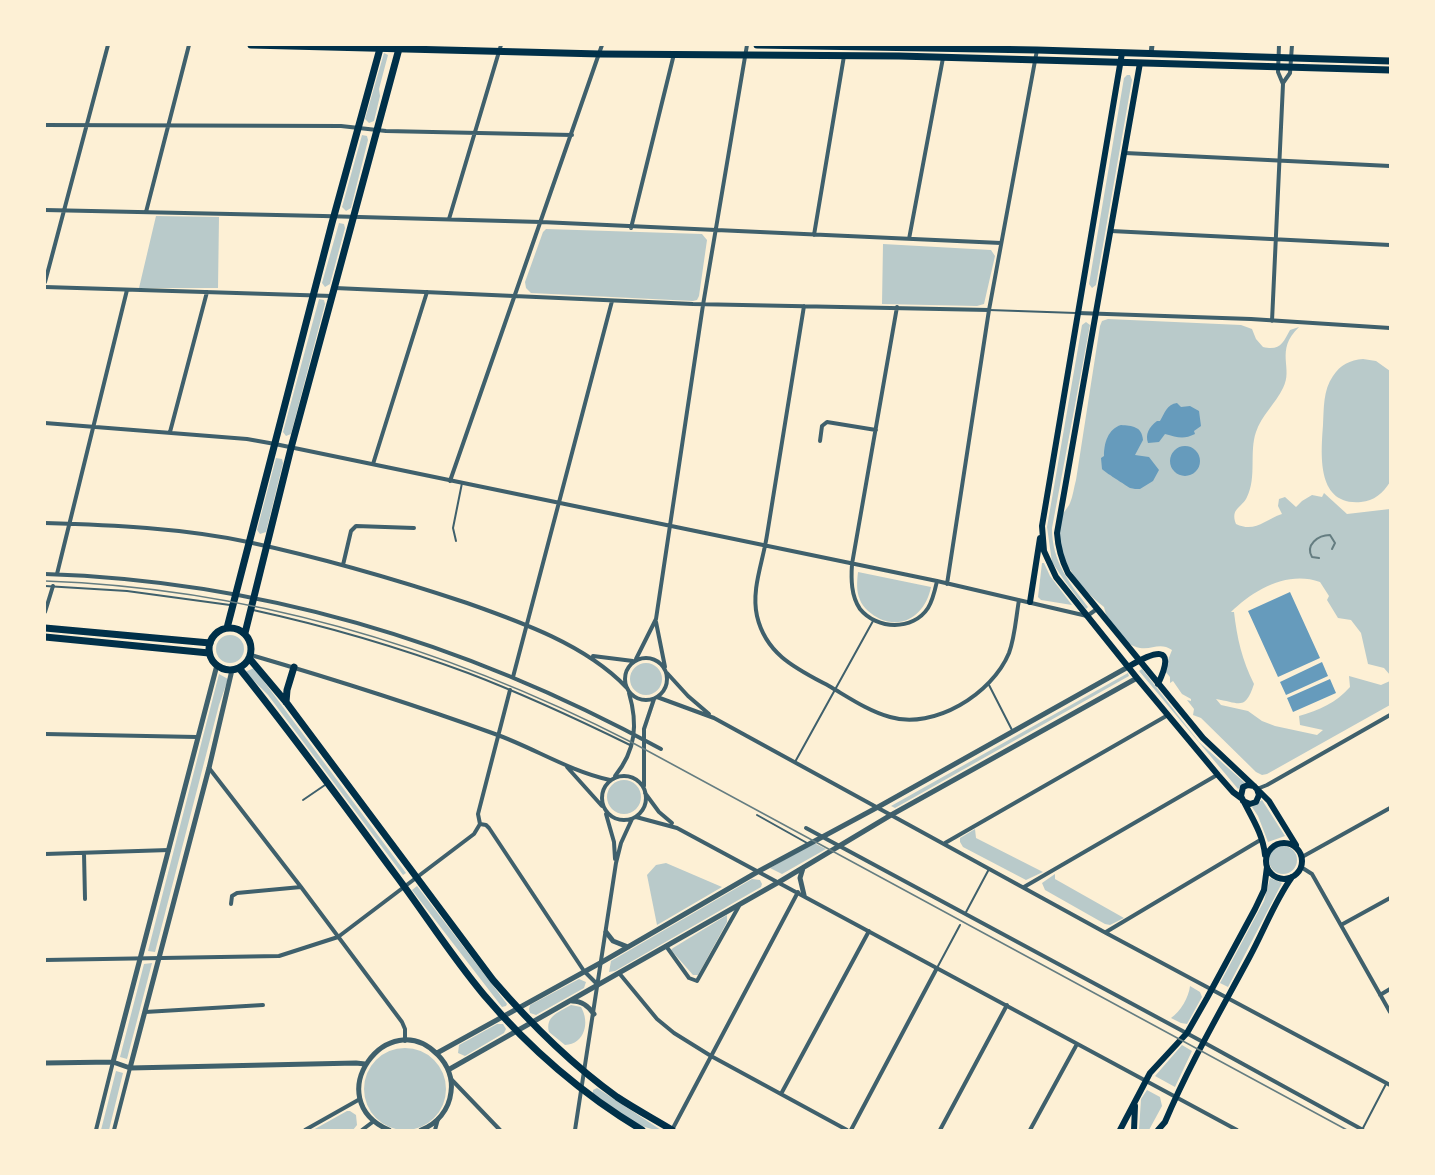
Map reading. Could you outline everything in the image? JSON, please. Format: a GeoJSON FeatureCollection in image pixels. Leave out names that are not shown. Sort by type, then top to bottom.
{"type":"FeatureCollection","features":[{"type":"Feature","properties":{"kind":"main road"},"geometry":{"type":"LineString","coordinates":[[251,45],[501,48],[600,54],[899,56],[1390,70]]}},
{"type":"Feature","properties":{"kind":"main road"},"geometry":{"type":"LineString","coordinates":[[757,45],[1037,50],[1123,49],[1151,54],[1390,61]]}},
{"type":"Feature","properties":{"kind":"main road"},"geometry":{"type":"LineString","coordinates":[[227,628],[334,216],[381,46]]}},
{"type":"Feature","properties":{"kind":"main road"},"geometry":{"type":"LineString","coordinates":[[245,633],[291,448],[399,47]]}},
{"type":"Feature","properties":{"kind":"main road"},"geometry":{"type":"LineString","coordinates":[[1030,602],[1123,49]]}},
{"type":"Feature","properties":{"kind":"main road"},"geometry":{"type":"LineString","coordinates":[[1149,63],[1151,54]]}},
{"type":"Feature","properties":{"kind":"main road"},"geometry":{"type":"LineString","coordinates":[[1140,63],[1058,533],[1061,559],[1068,573],[1203,738],[1269,801],[1301,854],[1301,867],[1281,893],[1257,944],[1175,1097],[1165,1122],[1158,1130]]}},
{"type":"Feature","properties":{"kind":"main road"},"geometry":{"type":"LineString","coordinates":[[1042,526],[1044,551],[1051,569],[1128,667],[1233,792],[1242,800],[1254,803],[1259,797],[1257,789],[1250,785],[1243,787],[1240,794],[1242,800],[1262,839],[1266,864],[1270,873],[1280,879],[1292,877]]}},
{"type":"Feature","properties":{"kind":"main road"},"geometry":{"type":"LineString","coordinates":[[45,628],[210,644]]}},
{"type":"Feature","properties":{"kind":"main road"},"geometry":{"type":"LineString","coordinates":[[250,656],[236,669],[223,669],[217,665],[210,652],[210,644],[217,632],[227,628],[237,628],[245,633],[251,643],[250,656],[493,980],[532,1023],[585,1071],[617,1097],[672,1130]]}},
{"type":"Feature","properties":{"kind":"main road"},"geometry":{"type":"LineString","coordinates":[[45,637],[210,652]]}},
{"type":"Feature","properties":{"kind":"main road"},"geometry":{"type":"LineString","coordinates":[[1128,667],[1155,653],[1165,658],[1166,665],[1158,684]]}},
{"type":"Feature","properties":{"kind":"main road"},"geometry":{"type":"LineString","coordinates":[[286,702],[286,690],[294,667]]}},
{"type":"Feature","properties":{"kind":"main road"},"geometry":{"type":"LineString","coordinates":[[236,669],[328,783],[483,994],[518,1031],[582,1090],[604,1107],[642,1130]]}},
{"type":"Feature","properties":{"kind":"main road"},"geometry":{"type":"LineString","coordinates":[[1120,1130],[1146,1081],[1187,1033],[1212,990],[1264,890],[1269,850],[1278,843],[1290,843],[1301,854]]}},
{"type":"Feature","properties":{"kind":"main road"},"geometry":{"type":"LineString","coordinates":[[1134,1130],[1135,1102]]}},
{"type":"Feature","properties":{"kind":"main road"},"geometry":{"type":"LineString","coordinates":[[1165,1122],[1165,1130]]}},
{"type":"Feature","properties":{"kind":"street"},"geometry":{"type":"LineString","coordinates":[[108,45],[45,285],[128,290],[333,296]]}},
{"type":"Feature","properties":{"kind":"street"},"geometry":{"type":"LineString","coordinates":[[146,212],[189,45]]}},
{"type":"Feature","properties":{"kind":"street"},"geometry":{"type":"LineString","coordinates":[[450,481],[602,45]]}},
{"type":"Feature","properties":{"kind":"street"},"geometry":{"type":"LineString","coordinates":[[626,687],[627,671],[656,619],[703,305],[747,45]]}},
{"type":"Feature","properties":{"kind":"street"},"geometry":{"type":"LineString","coordinates":[[1151,54],[1152,45]]}},
{"type":"Feature","properties":{"kind":"street"},"geometry":{"type":"LineString","coordinates":[[1272,321],[1283,84],[1278,72],[1279,45]]}},
{"type":"Feature","properties":{"kind":"street"},"geometry":{"type":"LineString","coordinates":[[1283,84],[1290,73],[1292,45]]}},
{"type":"Feature","properties":{"kind":"street"},"geometry":{"type":"LineString","coordinates":[[899,56],[900,46]]}},
{"type":"Feature","properties":{"kind":"street"},"geometry":{"type":"LineString","coordinates":[[449,219],[501,48]]}},
{"type":"Feature","properties":{"kind":"street"},"geometry":{"type":"LineString","coordinates":[[947,584],[989,310],[1037,50]]}},
{"type":"Feature","properties":{"kind":"street"},"geometry":{"type":"LineString","coordinates":[[631,228],[674,53]]}},
{"type":"Feature","properties":{"kind":"street"},"geometry":{"type":"LineString","coordinates":[[814,235],[844,56]]}},
{"type":"Feature","properties":{"kind":"street"},"geometry":{"type":"LineString","coordinates":[[909,239],[943,57]]}},
{"type":"Feature","properties":{"kind":"street"},"geometry":{"type":"LineString","coordinates":[[45,125],[358,128],[474,134],[572,135]]}},
{"type":"Feature","properties":{"kind":"street"},"geometry":{"type":"LineString","coordinates":[[1125,153],[1390,166]]}},
{"type":"Feature","properties":{"kind":"street"},"geometry":{"type":"LineString","coordinates":[[45,210],[541,222],[631,228],[1001,243]]}},
{"type":"Feature","properties":{"kind":"street"},"geometry":{"type":"LineString","coordinates":[[1111,231],[1390,244]]}},
{"type":"Feature","properties":{"kind":"street"},"geometry":{"type":"LineString","coordinates":[[335,288],[703,305],[989,310]]}},
{"type":"Feature","properties":{"kind":"street"},"geometry":{"type":"LineString","coordinates":[[57,574],[128,290]]}},
{"type":"Feature","properties":{"kind":"street"},"geometry":{"type":"LineString","coordinates":[[170,432],[207,292]]}},
{"type":"Feature","properties":{"kind":"street"},"geometry":{"type":"LineString","coordinates":[[373,464],[427,292]]}},
{"type":"Feature","properties":{"kind":"street"},"geometry":{"type":"LineString","coordinates":[[513,677],[612,301]]}},
{"type":"Feature","properties":{"kind":"street"},"geometry":{"type":"LineString","coordinates":[[804,306],[755,600],[761,630],[773,649],[788,664],[884,715],[903,720],[916,720],[935,716],[970,698],[996,676],[1010,651],[1019,600]]}},
{"type":"Feature","properties":{"kind":"street"},"geometry":{"type":"LineString","coordinates":[[897,307],[852,564],[854,595],[861,609],[874,620],[885,625],[898,626],[919,617],[927,609],[937,581]]}},
{"type":"Feature","properties":{"kind":"street"},"geometry":{"type":"LineString","coordinates":[[1078,313],[1390,328]]}},
{"type":"Feature","properties":{"kind":"street"},"geometry":{"type":"LineString","coordinates":[[820,441],[822,426],[827,422],[876,430]]}},
{"type":"Feature","properties":{"kind":"street"},"geometry":{"type":"LineString","coordinates":[[45,423],[247,439],[937,581],[1087,616],[1097,609]]}},
{"type":"Feature","properties":{"kind":"street"},"geometry":{"type":"LineString","coordinates":[[45,523],[192,533],[248,542],[343,565],[430,591],[527,626],[589,656],[609,670],[626,687],[634,717],[632,746],[621,768],[601,796],[614,842],[616,863]]}},
{"type":"Feature","properties":{"kind":"street"},"geometry":{"type":"LineString","coordinates":[[343,565],[351,531],[356,526],[414,528]]}},
{"type":"Feature","properties":{"kind":"street"},"geometry":{"type":"LineString","coordinates":[[45,574],[134,581],[235,595],[315,611],[372,626],[460,656],[549,692],[661,749]]}},
{"type":"Feature","properties":{"kind":"street"},"geometry":{"type":"LineString","coordinates":[[45,612],[53,586]]}},
{"type":"Feature","properties":{"kind":"street"},"geometry":{"type":"LineString","coordinates":[[575,1130],[616,863],[621,843],[634,818],[644,807],[646,720],[656,698],[666,686],[666,672],[656,619]]}},
{"type":"Feature","properties":{"kind":"street"},"geometry":{"type":"LineString","coordinates":[[250,656],[383,694],[498,735],[587,774],[612,779],[621,776],[632,777],[640,783],[659,812],[677,828],[1237,1130]]}},
{"type":"Feature","properties":{"kind":"street"},"geometry":{"type":"LineString","coordinates":[[589,656],[613,660],[648,658],[656,661],[688,696],[714,718]]}},
{"type":"Feature","properties":{"kind":"street"},"geometry":{"type":"LineString","coordinates":[[96,1130],[217,665]]}},
{"type":"Feature","properties":{"kind":"street"},"geometry":{"type":"LineString","coordinates":[[437,1053],[602,962],[759,871],[1128,667]]}},
{"type":"Feature","properties":{"kind":"street"},"geometry":{"type":"LineString","coordinates":[[114,1130],[236,669]]}},
{"type":"Feature","properties":{"kind":"street"},"geometry":{"type":"LineString","coordinates":[[448,1070],[740,904],[891,815],[1137,678]]}},
{"type":"Feature","properties":{"kind":"street"},"geometry":{"type":"LineString","coordinates":[[45,960],[279,956],[338,937],[474,834],[480,824],[478,814],[510,690]]}},
{"type":"Feature","properties":{"kind":"street"},"geometry":{"type":"LineString","coordinates":[[629,692],[641,700],[656,698],[714,718],[1106,933],[1389,1083]]}},
{"type":"Feature","properties":{"kind":"street"},"geometry":{"type":"LineString","coordinates":[[944,843],[1168,715]]}},
{"type":"Feature","properties":{"kind":"street"},"geometry":{"type":"LineString","coordinates":[[1257,789],[1390,715]]}},
{"type":"Feature","properties":{"kind":"street"},"geometry":{"type":"LineString","coordinates":[[45,734],[198,737]]}},
{"type":"Feature","properties":{"kind":"street"},"geometry":{"type":"LineString","coordinates":[[564,765],[605,811],[618,820],[634,818],[677,828]]}},
{"type":"Feature","properties":{"kind":"street"},"geometry":{"type":"LineString","coordinates":[[209,768],[402,1022],[405,1029],[405,1041]]}},
{"type":"Feature","properties":{"kind":"street"},"geometry":{"type":"LineString","coordinates":[[1024,888],[1218,775]]}},
{"type":"Feature","properties":{"kind":"street"},"geometry":{"type":"LineString","coordinates":[[1301,854],[1390,808]]}},
{"type":"Feature","properties":{"kind":"street"},"geometry":{"type":"LineString","coordinates":[[480,824],[489,828],[584,971],[598,985]]}},
{"type":"Feature","properties":{"kind":"street"},"geometry":{"type":"LineString","coordinates":[[806,828],[1362,1130]]}},
{"type":"Feature","properties":{"kind":"street"},"geometry":{"type":"LineString","coordinates":[[1106,933],[1262,839]]}},
{"type":"Feature","properties":{"kind":"street"},"geometry":{"type":"LineString","coordinates":[[45,854],[169,850]]}},
{"type":"Feature","properties":{"kind":"street"},"geometry":{"type":"LineString","coordinates":[[84,853],[85,899]]}},
{"type":"Feature","properties":{"kind":"street"},"geometry":{"type":"LineString","coordinates":[[672,1130],[801,894],[800,878],[803,867]]}},
{"type":"Feature","properties":{"kind":"street"},"geometry":{"type":"LineString","coordinates":[[1301,867],[1312,874],[1390,1012]]}},
{"type":"Feature","properties":{"kind":"street"},"geometry":{"type":"LineString","coordinates":[[231,903],[232,896],[237,893],[301,887]]}},
{"type":"Feature","properties":{"kind":"street"},"geometry":{"type":"LineString","coordinates":[[1341,925],[1390,898]]}},
{"type":"Feature","properties":{"kind":"street"},"geometry":{"type":"LineString","coordinates":[[666,946],[689,978],[697,981],[740,904]]}},
{"type":"Feature","properties":{"kind":"street"},"geometry":{"type":"LineString","coordinates":[[781,1094],[869,931]]}},
{"type":"Feature","properties":{"kind":"street"},"geometry":{"type":"LineString","coordinates":[[606,932],[613,941],[628,947]]}},
{"type":"Feature","properties":{"kind":"street"},"geometry":{"type":"LineString","coordinates":[[851,1130],[937,968]]}},
{"type":"Feature","properties":{"kind":"street"},"geometry":{"type":"LineString","coordinates":[[619,973],[664,1026],[711,1056],[847,1130]]}},
{"type":"Feature","properties":{"kind":"street"},"geometry":{"type":"LineString","coordinates":[[1380,995],[1390,989]]}},
{"type":"Feature","properties":{"kind":"street"},"geometry":{"type":"LineString","coordinates":[[570,1001],[581,1002],[594,1014]]}},
{"type":"Feature","properties":{"kind":"street"},"geometry":{"type":"LineString","coordinates":[[144,1012],[263,1005]]}},
{"type":"Feature","properties":{"kind":"street"},"geometry":{"type":"LineString","coordinates":[[940,1130],[1006,1005]]}},
{"type":"Feature","properties":{"kind":"street"},"geometry":{"type":"LineString","coordinates":[[389,1130],[374,1121],[368,1114],[360,1099],[360,1077],[365,1064],[381,1048],[395,1042],[405,1041],[424,1045],[437,1053],[448,1070],[449,1100],[438,1119],[435,1130]]}},
{"type":"Feature","properties":{"kind":"street"},"geometry":{"type":"LineString","coordinates":[[1030,1130],[1077,1044]]}},
{"type":"Feature","properties":{"kind":"street"},"geometry":{"type":"LineString","coordinates":[[45,1063],[113,1062],[129,1068],[365,1064]]}},
{"type":"Feature","properties":{"kind":"street"},"geometry":{"type":"LineString","coordinates":[[450,1078],[500,1130]]}},
{"type":"Feature","properties":{"kind":"street"},"geometry":{"type":"LineString","coordinates":[[305,1130],[360,1099]]}},
{"type":"Feature","properties":{"kind":"street"},"geometry":{"type":"LineString","coordinates":[[421,1130],[438,1119]]}},
{"type":"Feature","properties":{"kind":"street"},"geometry":{"type":"LineString","coordinates":[[362,1130],[374,1121]]}},
{"type":"Feature","properties":{"kind":"lane"},"geometry":{"type":"LineString","coordinates":[[989,310],[1078,313]]}},
{"type":"Feature","properties":{"kind":"lane"},"geometry":{"type":"LineString","coordinates":[[456,541],[453,528],[462,483]]}},
{"type":"Feature","properties":{"kind":"lane"},"geometry":{"type":"LineString","coordinates":[[45,586],[127,591],[232,605]]}},
{"type":"Feature","properties":{"kind":"lane"},"geometry":{"type":"LineString","coordinates":[[250,609],[374,642],[469,673],[572,717],[632,746]]}},
{"type":"Feature","properties":{"kind":"lane"},"geometry":{"type":"LineString","coordinates":[[795,762],[874,620]]}},
{"type":"Feature","properties":{"kind":"lane"},"geometry":{"type":"LineString","coordinates":[[988,685],[1013,732]]}},
{"type":"Feature","properties":{"kind":"lane"},"geometry":{"type":"LineString","coordinates":[[303,800],[328,783]]}},
{"type":"Feature","properties":{"kind":"lane"},"geometry":{"type":"LineString","coordinates":[[756,816],[809,844]]}},
{"type":"Feature","properties":{"kind":"lane"},"geometry":{"type":"LineString","coordinates":[[965,914],[989,868]]}},
{"type":"Feature","properties":{"kind":"lane"},"geometry":{"type":"LineString","coordinates":[[937,968],[960,925]]}},
{"type":"Feature","properties":{"kind":"lane"},"geometry":{"type":"LineString","coordinates":[[1362,1130],[1389,1083]]}},
{"type":"Feature","properties":{"kind":"shaded area"},"geometry":{"type":"Polygon","coordinates":[[[384,53],[388,55],[379,89],[380,96],[374,121],[369,123],[365,119],[384,53]]]}},
{"type":"Feature","properties":{"kind":"shaded area"},"geometry":{"type":"Polygon","coordinates":[[[1130,75],[1132,80],[1096,285],[1092,288],[1089,284],[1124,78],[1130,75]]]}},
{"type":"Feature","properties":{"kind":"shaded area"},"geometry":{"type":"Polygon","coordinates":[[[362,135],[367,136],[368,140],[351,208],[346,211],[342,207],[362,135]]]}},
{"type":"Feature","properties":{"kind":"shaded area"},"geometry":{"type":"Polygon","coordinates":[[[156,216],[219,217],[218,288],[139,288],[156,216]]]}},
{"type":"Feature","properties":{"kind":"shaded area"},"geometry":{"type":"Polygon","coordinates":[[[339,223],[344,224],[345,228],[330,284],[325,287],[322,283],[339,223]]]}},
{"type":"Feature","properties":{"kind":"shaded area"},"geometry":{"type":"Polygon","coordinates":[[[546,229],[702,234],[707,240],[699,296],[693,301],[531,293],[526,288],[525,282],[546,229]]]}},
{"type":"Feature","properties":{"kind":"shaded area"},"geometry":{"type":"Polygon","coordinates":[[[883,244],[991,250],[995,256],[984,304],[977,306],[882,304],[883,244]]]}},
{"type":"Feature","properties":{"kind":"shaded area"},"geometry":{"type":"Polygon","coordinates":[[[319,299],[324,300],[325,304],[291,434],[286,436],[283,432],[319,299]]]}},
{"type":"Feature","properties":{"kind":"shaded area"},"geometry":{"type":"Polygon","coordinates":[[[1108,319],[1241,325],[1252,329],[1256,339],[1263,347],[1269,348],[1280,345],[1290,330],[1299,327],[1292,336],[1286,352],[1286,381],[1256,432],[1252,481],[1245,501],[1234,515],[1236,524],[1249,527],[1259,525],[1282,514],[1278,506],[1279,499],[1285,497],[1296,507],[1312,495],[1322,497],[1324,493],[1347,514],[1390,509],[1390,675],[1384,668],[1368,664],[1361,633],[1351,620],[1338,618],[1320,582],[1296,579],[1272,584],[1250,596],[1231,612],[1234,612],[1241,649],[1254,684],[1244,702],[1236,703],[1216,699],[1221,705],[1248,711],[1262,721],[1275,726],[1317,735],[1323,730],[1300,725],[1299,716],[1333,702],[1350,687],[1349,676],[1381,685],[1390,681],[1390,705],[1267,774],[1262,775],[1256,772],[1201,718],[1193,715],[1194,709],[1187,700],[1191,701],[1191,699],[1182,694],[1173,681],[1170,683],[1170,677],[1164,670],[1172,650],[1160,646],[1140,648],[1122,638],[1112,626],[1104,607],[1077,579],[1064,557],[1060,545],[1061,519],[1070,503],[1076,480],[1100,326],[1102,321],[1108,319]]]}},
{"type":"Feature","properties":{"kind":"shaded area"},"geometry":{"type":"Polygon","coordinates":[[[1086,322],[1090,325],[1052,528],[1058,561],[1068,580],[1088,607],[1086,609],[1052,562],[1047,527],[1082,325],[1086,322]]]}},
{"type":"Feature","properties":{"kind":"shaded area"},"geometry":{"type":"Polygon","coordinates":[[[1363,359],[1376,361],[1390,371],[1390,482],[1378,496],[1370,500],[1346,501],[1336,496],[1324,476],[1322,450],[1325,399],[1327,387],[1336,372],[1350,362],[1363,359]]]}},
{"type":"Feature","properties":{"kind":"shaded area"},"geometry":{"type":"Polygon","coordinates":[[[276,458],[282,459],[283,463],[266,532],[260,534],[257,530],[276,458]]]}},
{"type":"Feature","properties":{"kind":"shaded area"},"geometry":{"type":"Polygon","coordinates":[[[1042,563],[1072,605],[1041,600],[1038,597],[1042,563]]]}},
{"type":"Feature","properties":{"kind":"shaded area"},"geometry":{"type":"Polygon","coordinates":[[[858,572],[931,587],[920,611],[906,620],[889,622],[874,615],[861,603],[857,590],[858,572]]]}},
{"type":"Feature","properties":{"kind":"shaded area"},"geometry":{"type":"Polygon","coordinates":[[[230,635],[240,639],[244,649],[240,659],[230,663],[220,659],[216,649],[220,639],[230,635]]]}},
{"type":"Feature","properties":{"kind":"shaded area"},"geometry":{"type":"Polygon","coordinates":[[[646,663],[658,667],[662,679],[658,691],[646,695],[634,691],[630,679],[634,667],[646,663]]]}},
{"type":"Feature","properties":{"kind":"shaded area"},"geometry":{"type":"Polygon","coordinates":[[[254,668],[406,873],[403,875],[268,695],[245,672],[254,668]]]}},
{"type":"Feature","properties":{"kind":"shaded area"},"geometry":{"type":"Polygon","coordinates":[[[1142,669],[1199,742],[1245,783],[1238,789],[1139,671],[1142,669]]]}},
{"type":"Feature","properties":{"kind":"shaded area"},"geometry":{"type":"Polygon","coordinates":[[[1128,673],[1129,676],[895,808],[891,806],[1128,673]]]}},
{"type":"Feature","properties":{"kind":"shaded area"},"geometry":{"type":"Polygon","coordinates":[[[219,674],[228,679],[219,705],[155,952],[148,951],[219,674]]]}},
{"type":"Feature","properties":{"kind":"shaded area"},"geometry":{"type":"Polygon","coordinates":[[[624,780],[636,785],[641,797],[636,809],[624,814],[612,809],[607,797],[612,785],[624,780]]]}},
{"type":"Feature","properties":{"kind":"shaded area"},"geometry":{"type":"Polygon","coordinates":[[[1262,800],[1285,836],[1268,842],[1252,807],[1262,800]]]}},
{"type":"Feature","properties":{"kind":"shaded area"},"geometry":{"type":"Polygon","coordinates":[[[975,829],[976,838],[1043,872],[1026,880],[963,847],[960,838],[975,829]]]}},
{"type":"Feature","properties":{"kind":"shaded area"},"geometry":{"type":"Polygon","coordinates":[[[814,843],[826,849],[782,874],[770,868],[814,843]]]}},
{"type":"Feature","properties":{"kind":"shaded area"},"geometry":{"type":"Polygon","coordinates":[[[1283,846],[1293,850],[1297,860],[1293,870],[1283,874],[1273,870],[1269,860],[1273,850],[1283,846]]]}},
{"type":"Feature","properties":{"kind":"shaded area"},"geometry":{"type":"Polygon","coordinates":[[[666,863],[722,887],[657,925],[647,875],[656,865],[666,863]]]}},
{"type":"Feature","properties":{"kind":"shaded area"},"geometry":{"type":"Polygon","coordinates":[[[1055,874],[1055,879],[1124,918],[1110,925],[1105,924],[1045,890],[1042,883],[1055,874]]]}},
{"type":"Feature","properties":{"kind":"shaded area"},"geometry":{"type":"Polygon","coordinates":[[[1270,878],[1282,883],[1228,987],[1220,983],[1264,901],[1270,878]]]}},
{"type":"Feature","properties":{"kind":"shaded area"},"geometry":{"type":"Polygon","coordinates":[[[752,879],[760,880],[761,887],[615,971],[609,972],[611,961],[752,879]]]}},
{"type":"Feature","properties":{"kind":"shaded area"},"geometry":{"type":"Polygon","coordinates":[[[417,886],[507,1004],[506,1006],[502,1007],[412,890],[417,886]]]}},
{"type":"Feature","properties":{"kind":"shaded area"},"geometry":{"type":"Polygon","coordinates":[[[727,915],[727,922],[698,975],[693,975],[671,950],[727,915]]]}},
{"type":"Feature","properties":{"kind":"shaded area"},"geometry":{"type":"Polygon","coordinates":[[[152,963],[127,1059],[120,1057],[144,964],[152,963]]]}},
{"type":"Feature","properties":{"kind":"shaded area"},"geometry":{"type":"Polygon","coordinates":[[[579,979],[586,982],[584,988],[536,1015],[530,1013],[530,1005],[579,979]]]}},
{"type":"Feature","properties":{"kind":"shaded area"},"geometry":{"type":"Polygon","coordinates":[[[1190,986],[1200,992],[1202,997],[1187,1024],[1171,1018],[1183,1004],[1190,986]]]}},
{"type":"Feature","properties":{"kind":"shaded area"},"geometry":{"type":"Polygon","coordinates":[[[571,1005],[581,1007],[585,1025],[577,1041],[565,1045],[549,1032],[548,1027],[554,1015],[571,1005]]]}},
{"type":"Feature","properties":{"kind":"shaded area"},"geometry":{"type":"Polygon","coordinates":[[[497,1024],[503,1024],[506,1029],[504,1033],[465,1056],[458,1053],[459,1045],[497,1024]]]}},
{"type":"Feature","properties":{"kind":"shaded area"},"geometry":{"type":"Polygon","coordinates":[[[1182,1045],[1192,1051],[1175,1087],[1155,1076],[1182,1045]]]}},
{"type":"Feature","properties":{"kind":"shaded area"},"geometry":{"type":"Polygon","coordinates":[[[405,1048],[421,1051],[434,1060],[443,1073],[446,1089],[443,1105],[434,1118],[421,1127],[405,1130],[389,1127],[376,1118],[367,1105],[364,1089],[367,1073],[376,1060],[389,1051],[405,1048]]]}},
{"type":"Feature","properties":{"kind":"shaded area"},"geometry":{"type":"Polygon","coordinates":[[[116,1071],[123,1073],[109,1130],[101,1130],[116,1071]]]}},
{"type":"Feature","properties":{"kind":"shaded area"},"geometry":{"type":"Polygon","coordinates":[[[597,1088],[661,1130],[643,1126],[625,1117],[593,1093],[593,1090],[597,1088]]]}},
{"type":"Feature","properties":{"kind":"shaded area"},"geometry":{"type":"Polygon","coordinates":[[[1147,1090],[1160,1097],[1162,1106],[1149,1130],[1139,1130],[1141,1099],[1147,1090]]]}},
{"type":"Feature","properties":{"kind":"shaded area"},"geometry":{"type":"Polygon","coordinates":[[[347,1111],[356,1115],[357,1125],[353,1130],[313,1130],[347,1111]]]}},
{"type":"Feature","properties":{"kind":"water"},"geometry":{"type":"Polygon","coordinates":[[[1177,403],[1181,407],[1190,406],[1199,411],[1201,426],[1191,436],[1180,437],[1165,434],[1159,442],[1148,443],[1147,434],[1150,428],[1160,421],[1168,407],[1177,403]]]}},
{"type":"Feature","properties":{"kind":"water"},"geometry":{"type":"Polygon","coordinates":[[[1121,425],[1133,426],[1141,432],[1143,440],[1135,455],[1149,457],[1159,470],[1153,481],[1140,489],[1130,488],[1102,469],[1101,458],[1104,456],[1108,437],[1121,425]]]}},
{"type":"Feature","properties":{"kind":"water"},"geometry":{"type":"Polygon","coordinates":[[[1185,446],[1196,450],[1200,461],[1196,472],[1185,476],[1174,472],[1170,461],[1174,450],[1185,446]]]}},
{"type":"Feature","properties":{"kind":"water"},"geometry":{"type":"Polygon","coordinates":[[[1290,592],[1320,658],[1278,677],[1248,611],[1290,592]]]}},
{"type":"Feature","properties":{"kind":"water"},"geometry":{"type":"Polygon","coordinates":[[[1322,662],[1328,676],[1286,695],[1280,682],[1322,662]]]}},
{"type":"Feature","properties":{"kind":"water"},"geometry":{"type":"Polygon","coordinates":[[[1330,679],[1336,693],[1293,712],[1287,698],[1330,679]]]}},
{"type":"Feature","properties":{"kind":"tram line"},"geometry":{"type":"LineString","coordinates":[[45,581],[122,586],[198,596],[273,611],[348,629],[421,652],[493,679],[564,709],[633,743],[1347,1130]]}},
{"type":"Feature","properties":{"kind":"railway"},"geometry":{"type":"LineString","coordinates":[[1319,558],[1312,557],[1310,553],[1314,541],[1330,535],[1335,543],[1332,549]]}}]}
